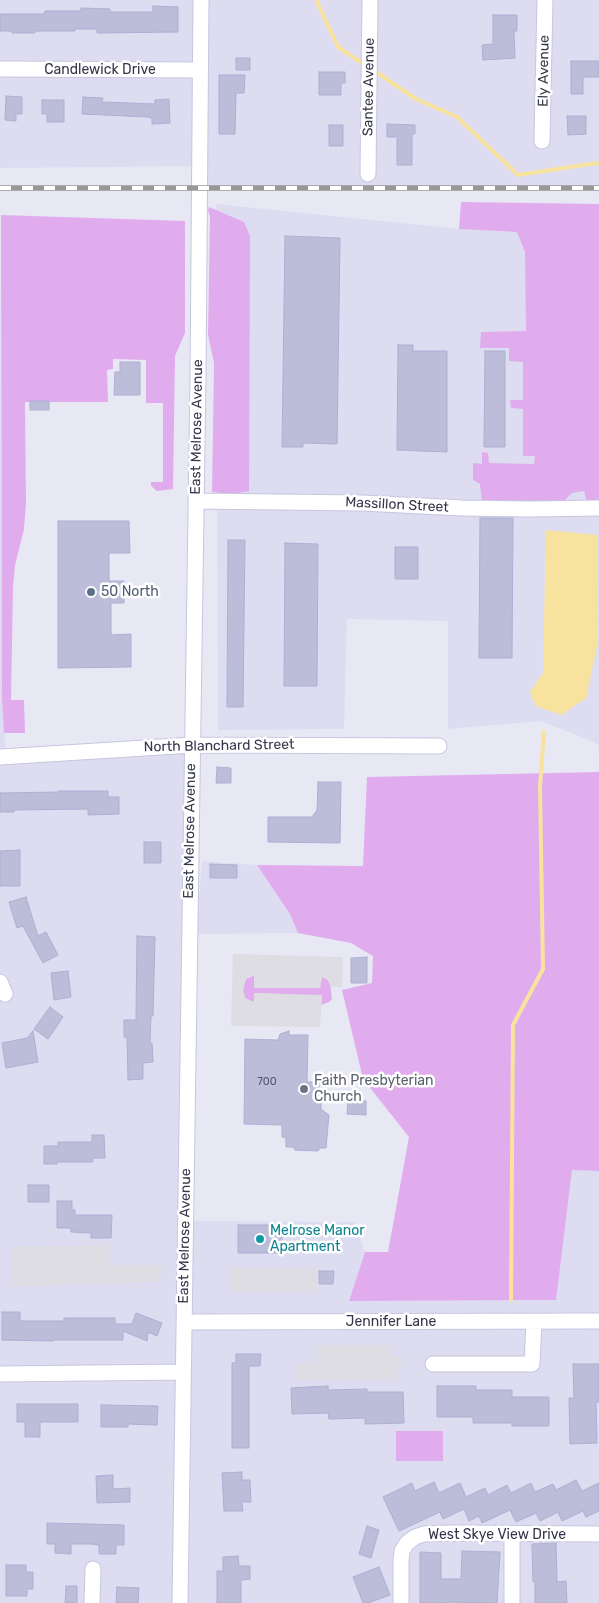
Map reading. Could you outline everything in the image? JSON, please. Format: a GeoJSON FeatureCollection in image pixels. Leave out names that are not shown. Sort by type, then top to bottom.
{"type":"FeatureCollection","features":[{"type":"Feature","properties":{"kind":"street","name":"East Melrose Avenue"},"geometry":{"type":"LineString","coordinates":[[180,1603],[196,501],[201,0]]}},
{"type":"Feature","properties":{"kind":"street","name":"Santee Avenue"},"geometry":{"type":"LineString","coordinates":[[368,174],[370,0]]}},
{"type":"Feature","properties":{"kind":"street","name":"Ely Avenue"},"geometry":{"type":"LineString","coordinates":[[542,141],[545,0]]}},
{"type":"Feature","properties":{"kind":"street","name":"Candlewick Drive"},"geometry":{"type":"LineString","coordinates":[[0,70],[200,70]]}},
{"type":"Feature","properties":{"kind":"street","name":"Massillon Street"},"geometry":{"type":"LineString","coordinates":[[196,501],[353,502],[510,508],[599,508]]}},
{"type":"Feature","properties":{"kind":"street","name":"North Blanchard Street"},"geometry":{"type":"LineString","coordinates":[[0,757],[192,745],[439,746]]}},
{"type":"Feature","properties":{"kind":"street","name":"Jennifer Lane"},"geometry":{"type":"LineString","coordinates":[[184,1322],[599,1321]]}},
{"type":"Feature","properties":{"kind":"street"},"geometry":{"type":"LineString","coordinates":[[433,1364],[532,1364],[534,1322]]}},
{"type":"Feature","properties":{"kind":"street"},"geometry":{"type":"LineString","coordinates":[[0,1374],[183,1372]]}},
{"type":"Feature","properties":{"kind":"street","name":"West Skye View Drive"},"geometry":{"type":"LineString","coordinates":[[400,1603],[402,1551],[407,1543],[415,1537],[424,1534],[451,1533],[599,1534]]}},
{"type":"Feature","properties":{"kind":"street"},"geometry":{"type":"LineString","coordinates":[[512,1534],[512,1603]]}},
{"type":"Feature","properties":{"kind":"street"},"geometry":{"type":"LineString","coordinates":[[92,1603],[94,1569]]}},
{"type":"Feature","properties":{"kind":"shaded area"},"geometry":{"type":"Polygon","coordinates":[[[0,0],[599,0],[599,188],[198,188],[198,166],[0,168],[0,0]]]}},
{"type":"Feature","properties":{"kind":"shaded area"},"geometry":{"type":"Polygon","coordinates":[[[461,202],[599,204],[599,502],[585,503],[584,491],[572,493],[562,503],[482,502],[480,484],[473,480],[473,463],[482,464],[482,452],[488,453],[489,463],[534,464],[535,456],[523,456],[523,409],[511,408],[510,400],[523,400],[523,362],[509,361],[509,348],[480,348],[481,332],[526,331],[525,252],[517,232],[459,229],[461,202]]]}},
{"type":"Feature","properties":{"kind":"shaded area"},"geometry":{"type":"Polygon","coordinates":[[[216,204],[459,229],[517,232],[599,261],[599,746],[594,742],[541,721],[448,729],[448,621],[347,619],[344,729],[218,730],[216,204]]]}},
{"type":"Feature","properties":{"kind":"shaded area"},"geometry":{"type":"Polygon","coordinates":[[[209,207],[244,222],[250,236],[249,491],[231,494],[212,492],[214,363],[208,335],[209,207]]]}},
{"type":"Feature","properties":{"kind":"shaded area"},"geometry":{"type":"Polygon","coordinates":[[[0,215],[2,700],[6,756],[192,745],[185,1221],[355,1222],[365,1252],[349,1301],[555,1300],[572,1170],[599,1171],[599,1603],[0,1603],[0,215]]]}},
{"type":"Feature","properties":{"kind":"shaded area"},"geometry":{"type":"Polygon","coordinates":[[[1,215],[185,221],[185,333],[175,356],[173,489],[157,491],[151,486],[151,482],[163,482],[163,403],[146,403],[146,360],[113,359],[113,369],[107,370],[108,402],[25,402],[26,503],[24,529],[15,565],[13,587],[11,700],[24,700],[25,733],[4,733],[2,700],[1,215]]]}},
{"type":"Feature","properties":{"kind":"shaded area"},"geometry":{"type":"Polygon","coordinates":[[[546,530],[597,535],[598,641],[586,698],[561,715],[536,706],[530,692],[543,673],[546,530]]]}},
{"type":"Feature","properties":{"kind":"shaded area"},"geometry":{"type":"Polygon","coordinates":[[[599,772],[599,1171],[572,1170],[556,1300],[349,1301],[365,1252],[388,1252],[409,1137],[363,1079],[342,990],[372,983],[373,956],[351,943],[298,933],[290,914],[257,865],[363,866],[367,777],[599,772]]]}},
{"type":"Feature","properties":{"kind":"shaded area"},"geometry":{"type":"Polygon","coordinates":[[[202,861],[257,865],[290,914],[298,933],[196,934],[202,861]]]}},
{"type":"Feature","properties":{"kind":"shaded area"},"geometry":{"type":"Polygon","coordinates":[[[233,954],[343,957],[342,987],[331,987],[327,979],[322,977],[320,988],[254,988],[254,975],[246,979],[243,991],[245,998],[254,1002],[254,993],[322,995],[320,1027],[231,1026],[233,954]]]}},
{"type":"Feature","properties":{"kind":"shaded area"},"geometry":{"type":"Polygon","coordinates":[[[255,975],[254,987],[320,988],[322,977],[330,983],[332,999],[321,1005],[322,996],[254,993],[254,1002],[250,1001],[245,998],[243,991],[246,979],[255,975]]]}},
{"type":"Feature","properties":{"kind":"shaded area"},"geometry":{"type":"Polygon","coordinates":[[[109,1245],[110,1265],[163,1265],[159,1282],[11,1286],[11,1247],[109,1245]]]}},
{"type":"Feature","properties":{"kind":"shaded area"},"geometry":{"type":"Polygon","coordinates":[[[230,1268],[317,1268],[317,1291],[230,1291],[230,1268]]]}},
{"type":"Feature","properties":{"kind":"shaded area"},"geometry":{"type":"Polygon","coordinates":[[[317,1345],[389,1345],[389,1356],[402,1356],[402,1369],[398,1369],[398,1380],[298,1380],[298,1364],[317,1363],[317,1345]]]}},
{"type":"Feature","properties":{"kind":"shaded area"},"geometry":{"type":"Polygon","coordinates":[[[396,1431],[443,1431],[443,1461],[396,1461],[396,1431]]]}},
{"type":"Feature","properties":{"kind":"building"},"geometry":{"type":"Polygon","coordinates":[[[153,6],[178,7],[178,32],[97,33],[97,29],[35,31],[35,33],[0,31],[0,14],[44,14],[45,11],[81,11],[81,8],[110,9],[110,12],[153,12],[153,6]]]}},
{"type":"Feature","properties":{"kind":"building"},"geometry":{"type":"Polygon","coordinates":[[[493,15],[517,15],[517,31],[514,31],[515,58],[483,60],[482,45],[493,44],[493,15]]]}},
{"type":"Feature","properties":{"kind":"building"},"geometry":{"type":"Polygon","coordinates":[[[236,58],[250,58],[250,70],[236,70],[236,58]]]}},
{"type":"Feature","properties":{"kind":"building"},"geometry":{"type":"Polygon","coordinates":[[[571,61],[599,61],[599,77],[583,77],[583,94],[571,94],[571,61]]]}},
{"type":"Feature","properties":{"kind":"building"},"geometry":{"type":"Polygon","coordinates":[[[319,72],[345,72],[345,83],[341,83],[341,95],[319,95],[319,72]]]}},
{"type":"Feature","properties":{"kind":"building"},"geometry":{"type":"Polygon","coordinates":[[[219,75],[245,75],[244,93],[236,93],[235,134],[219,134],[219,75]]]}},
{"type":"Feature","properties":{"kind":"building"},"geometry":{"type":"Polygon","coordinates":[[[6,96],[22,97],[22,114],[16,114],[16,121],[5,120],[6,96]]]}},
{"type":"Feature","properties":{"kind":"building"},"geometry":{"type":"Polygon","coordinates":[[[83,97],[103,98],[102,102],[155,104],[155,100],[169,99],[170,123],[152,124],[152,118],[148,117],[82,114],[83,97]]]}},
{"type":"Feature","properties":{"kind":"building"},"geometry":{"type":"Polygon","coordinates":[[[42,100],[64,100],[64,122],[47,122],[47,114],[42,114],[42,100]]]}},
{"type":"Feature","properties":{"kind":"building"},"geometry":{"type":"Polygon","coordinates":[[[567,116],[586,116],[586,134],[568,135],[567,116]]]}},
{"type":"Feature","properties":{"kind":"building"},"geometry":{"type":"Polygon","coordinates":[[[387,124],[415,125],[415,134],[412,134],[412,165],[397,165],[397,137],[387,137],[387,124]]]}},
{"type":"Feature","properties":{"kind":"building"},"geometry":{"type":"Polygon","coordinates":[[[329,125],[343,125],[343,146],[329,146],[329,125]]]}},
{"type":"Feature","properties":{"kind":"building"},"geometry":{"type":"Polygon","coordinates":[[[285,236],[340,238],[337,444],[303,443],[303,447],[282,447],[285,236]]]}},
{"type":"Feature","properties":{"kind":"building"},"geometry":{"type":"Polygon","coordinates":[[[398,345],[413,345],[413,351],[447,351],[447,452],[397,450],[398,345]]]}},
{"type":"Feature","properties":{"kind":"building"},"geometry":{"type":"Polygon","coordinates":[[[485,351],[505,351],[505,447],[484,447],[485,351]]]}},
{"type":"Feature","properties":{"kind":"building"},"geometry":{"type":"Polygon","coordinates":[[[120,362],[140,362],[140,395],[114,395],[115,372],[120,372],[120,362]]]}},
{"type":"Feature","properties":{"kind":"building"},"geometry":{"type":"Polygon","coordinates":[[[30,401],[49,401],[49,410],[30,410],[30,401]]]}},
{"type":"Feature","properties":{"kind":"building"},"geometry":{"type":"Polygon","coordinates":[[[480,518],[513,518],[512,658],[479,658],[480,518]]]}},
{"type":"Feature","properties":{"kind":"building","name":"50 North"},"geometry":{"type":"Polygon","coordinates":[[[58,521],[129,521],[130,553],[109,553],[109,581],[124,581],[124,603],[111,603],[111,635],[131,634],[131,667],[58,668],[58,521]]]}},
{"type":"Feature","properties":{"kind":"building"},"geometry":{"type":"Polygon","coordinates":[[[228,540],[245,540],[243,707],[227,707],[228,540]]]}},
{"type":"Feature","properties":{"kind":"building"},"geometry":{"type":"Polygon","coordinates":[[[285,543],[318,544],[317,686],[284,686],[285,543]]]}},
{"type":"Feature","properties":{"kind":"building"},"geometry":{"type":"Polygon","coordinates":[[[395,547],[418,547],[418,579],[395,579],[395,547]]]}},
{"type":"Feature","properties":{"kind":"building"},"geometry":{"type":"Polygon","coordinates":[[[217,767],[231,768],[231,783],[216,783],[217,767]]]}},
{"type":"Feature","properties":{"kind":"building"},"geometry":{"type":"Polygon","coordinates":[[[318,782],[341,782],[340,843],[268,842],[268,817],[312,817],[317,810],[318,782]]]}},
{"type":"Feature","properties":{"kind":"building"},"geometry":{"type":"Polygon","coordinates":[[[108,791],[108,797],[119,797],[119,814],[88,815],[88,809],[14,810],[14,812],[0,812],[0,793],[108,791]]]}},
{"type":"Feature","properties":{"kind":"building"},"geometry":{"type":"Polygon","coordinates":[[[144,842],[161,842],[161,863],[144,863],[144,842]]]}},
{"type":"Feature","properties":{"kind":"building"},"geometry":{"type":"Polygon","coordinates":[[[20,850],[20,886],[0,886],[0,851],[20,850]]]}},
{"type":"Feature","properties":{"kind":"building"},"geometry":{"type":"Polygon","coordinates":[[[210,864],[237,865],[237,878],[210,878],[210,864]]]}},
{"type":"Feature","properties":{"kind":"building"},"geometry":{"type":"Polygon","coordinates":[[[26,897],[38,936],[46,932],[58,955],[43,963],[23,926],[17,928],[9,902],[26,897]]]}},
{"type":"Feature","properties":{"kind":"building"},"geometry":{"type":"Polygon","coordinates":[[[137,936],[155,937],[153,1016],[151,1016],[150,1044],[152,1043],[153,1062],[143,1063],[143,1079],[128,1080],[127,1037],[124,1037],[124,1020],[136,1020],[137,936]]]}},
{"type":"Feature","properties":{"kind":"building"},"geometry":{"type":"Polygon","coordinates":[[[367,957],[367,983],[351,983],[351,958],[367,957]]]}},
{"type":"Feature","properties":{"kind":"building"},"geometry":{"type":"Polygon","coordinates":[[[68,971],[71,997],[54,1000],[51,973],[68,971]]]}},
{"type":"Feature","properties":{"kind":"building"},"geometry":{"type":"Polygon","coordinates":[[[50,1007],[63,1017],[48,1039],[34,1029],[50,1007]]]}},
{"type":"Feature","properties":{"kind":"building"},"geometry":{"type":"Polygon","coordinates":[[[33,1031],[38,1062],[6,1068],[2,1043],[27,1038],[33,1031]]]}},
{"type":"Feature","properties":{"kind":"building"},"geometry":{"type":"Polygon","coordinates":[[[289,1031],[289,1035],[308,1035],[307,1082],[319,1082],[321,1109],[329,1115],[326,1148],[320,1148],[318,1151],[295,1150],[293,1147],[286,1147],[286,1138],[282,1137],[282,1125],[244,1124],[245,1039],[278,1040],[280,1034],[289,1031]]]}},
{"type":"Feature","properties":{"kind":"building"},"geometry":{"type":"Polygon","coordinates":[[[348,1100],[366,1101],[366,1115],[347,1114],[348,1100]]]}},
{"type":"Feature","properties":{"kind":"building"},"geometry":{"type":"Polygon","coordinates":[[[92,1135],[104,1135],[105,1158],[93,1158],[93,1162],[44,1164],[44,1146],[58,1146],[58,1142],[92,1142],[92,1135]]]}},
{"type":"Feature","properties":{"kind":"building"},"geometry":{"type":"Polygon","coordinates":[[[28,1185],[49,1185],[49,1202],[28,1202],[28,1185]]]}},
{"type":"Feature","properties":{"kind":"building"},"geometry":{"type":"Polygon","coordinates":[[[57,1201],[72,1201],[72,1210],[75,1210],[75,1215],[112,1215],[111,1238],[91,1238],[91,1233],[71,1232],[71,1228],[57,1228],[57,1201]]]}},
{"type":"Feature","properties":{"kind":"building","name":"Melrose Manor Apartment"},"geometry":{"type":"Polygon","coordinates":[[[238,1225],[282,1225],[282,1253],[238,1253],[238,1225]]]}},
{"type":"Feature","properties":{"kind":"building"},"geometry":{"type":"Polygon","coordinates":[[[319,1271],[334,1271],[333,1284],[319,1284],[319,1271]]]}},
{"type":"Feature","properties":{"kind":"building"},"geometry":{"type":"Polygon","coordinates":[[[2,1312],[20,1312],[20,1321],[64,1321],[64,1318],[115,1318],[115,1324],[132,1324],[136,1313],[162,1323],[157,1336],[148,1332],[147,1341],[123,1331],[123,1340],[2,1340],[2,1312]]]}},
{"type":"Feature","properties":{"kind":"building"},"geometry":{"type":"Polygon","coordinates":[[[236,1354],[261,1354],[260,1366],[249,1366],[249,1448],[232,1448],[232,1363],[236,1363],[236,1354]]]}},
{"type":"Feature","properties":{"kind":"building"},"geometry":{"type":"Polygon","coordinates":[[[573,1364],[599,1364],[599,1402],[596,1402],[597,1443],[570,1444],[569,1398],[574,1398],[573,1364]]]}},
{"type":"Feature","properties":{"kind":"building"},"geometry":{"type":"Polygon","coordinates":[[[328,1386],[328,1390],[367,1389],[367,1392],[403,1392],[404,1423],[365,1424],[365,1418],[329,1419],[328,1413],[292,1414],[291,1388],[328,1386]]]}},
{"type":"Feature","properties":{"kind":"building"},"geometry":{"type":"Polygon","coordinates":[[[437,1386],[476,1386],[476,1390],[512,1390],[512,1397],[549,1397],[549,1426],[512,1426],[512,1423],[473,1423],[473,1417],[437,1417],[437,1386]]]}},
{"type":"Feature","properties":{"kind":"building"},"geometry":{"type":"Polygon","coordinates":[[[17,1404],[78,1404],[78,1422],[40,1422],[40,1437],[25,1437],[25,1422],[17,1422],[17,1404]]]}},
{"type":"Feature","properties":{"kind":"building"},"geometry":{"type":"Polygon","coordinates":[[[101,1405],[158,1406],[157,1425],[128,1424],[128,1427],[101,1427],[101,1405]]]}},
{"type":"Feature","properties":{"kind":"building"},"geometry":{"type":"Polygon","coordinates":[[[242,1472],[242,1480],[250,1480],[251,1502],[242,1502],[243,1511],[224,1511],[222,1473],[242,1472]]]}},
{"type":"Feature","properties":{"kind":"building"},"geometry":{"type":"Polygon","coordinates":[[[113,1475],[113,1489],[130,1488],[130,1502],[97,1503],[96,1476],[113,1475]]]}},
{"type":"Feature","properties":{"kind":"building"},"geometry":{"type":"Polygon","coordinates":[[[576,1480],[582,1491],[599,1483],[599,1511],[586,1517],[583,1511],[562,1521],[558,1512],[540,1521],[536,1513],[516,1522],[510,1510],[482,1523],[479,1516],[469,1521],[464,1509],[443,1519],[440,1512],[399,1531],[383,1497],[412,1483],[415,1491],[434,1482],[439,1493],[460,1483],[466,1497],[485,1488],[488,1495],[507,1485],[511,1493],[531,1483],[535,1492],[553,1484],[556,1490],[576,1480]]]}},
{"type":"Feature","properties":{"kind":"building"},"geometry":{"type":"Polygon","coordinates":[[[47,1523],[124,1525],[124,1545],[116,1545],[116,1554],[99,1554],[99,1545],[91,1544],[71,1544],[71,1554],[55,1553],[55,1544],[47,1544],[47,1523]]]}},
{"type":"Feature","properties":{"kind":"building"},"geometry":{"type":"Polygon","coordinates":[[[367,1526],[379,1530],[371,1558],[359,1554],[367,1526]]]}},
{"type":"Feature","properties":{"kind":"building"},"geometry":{"type":"Polygon","coordinates":[[[556,1543],[557,1582],[566,1581],[567,1603],[535,1603],[532,1544],[556,1543]]]}},
{"type":"Feature","properties":{"kind":"building"},"geometry":{"type":"Polygon","coordinates":[[[462,1551],[500,1552],[497,1603],[420,1603],[420,1552],[441,1553],[441,1579],[461,1579],[462,1551]]]}},
{"type":"Feature","properties":{"kind":"building"},"geometry":{"type":"Polygon","coordinates":[[[238,1556],[239,1566],[250,1566],[250,1579],[241,1580],[241,1603],[217,1603],[217,1571],[223,1571],[223,1557],[238,1556]]]}},
{"type":"Feature","properties":{"kind":"building"},"geometry":{"type":"Polygon","coordinates":[[[6,1565],[26,1565],[26,1572],[33,1572],[33,1589],[27,1589],[27,1596],[6,1596],[6,1565]]]}},
{"type":"Feature","properties":{"kind":"building"},"geometry":{"type":"Polygon","coordinates":[[[379,1567],[390,1595],[363,1603],[353,1577],[379,1567]]]}},
{"type":"Feature","properties":{"kind":"building"},"geometry":{"type":"Polygon","coordinates":[[[66,1586],[77,1586],[77,1603],[65,1603],[66,1586]]]}},
{"type":"Feature","properties":{"kind":"building"},"geometry":{"type":"Polygon","coordinates":[[[117,1587],[139,1588],[138,1603],[116,1603],[117,1587]]]}},
{"type":"Feature","properties":{"kind":"waterway"},"geometry":{"type":"LineString","coordinates":[[316,0],[338,47],[365,65]]}},
{"type":"Feature","properties":{"kind":"waterway"},"geometry":{"type":"LineString","coordinates":[[373,70],[416,99],[457,117],[518,175],[599,164]]}},
{"type":"Feature","properties":{"kind":"waterway"},"geometry":{"type":"LineString","coordinates":[[511,1300],[513,1025],[543,969],[540,787],[544,732]]}},
{"type":"Feature","properties":{"kind":"railway"},"geometry":{"type":"LineString","coordinates":[[0,188],[599,188]]}},
{"type":"Feature","properties":{"kind":"place","name":"50 North"},"geometry":{"type":"Point","coordinates":[91,592]}},
{"type":"Feature","properties":{"kind":"place","name":"Faith Presbyterian Church"},"geometry":{"type":"Point","coordinates":[304,1089]}},
{"type":"Feature","properties":{"kind":"place","name":"Melrose Manor Apartment"},"geometry":{"type":"Point","coordinates":[260,1239]}}]}
